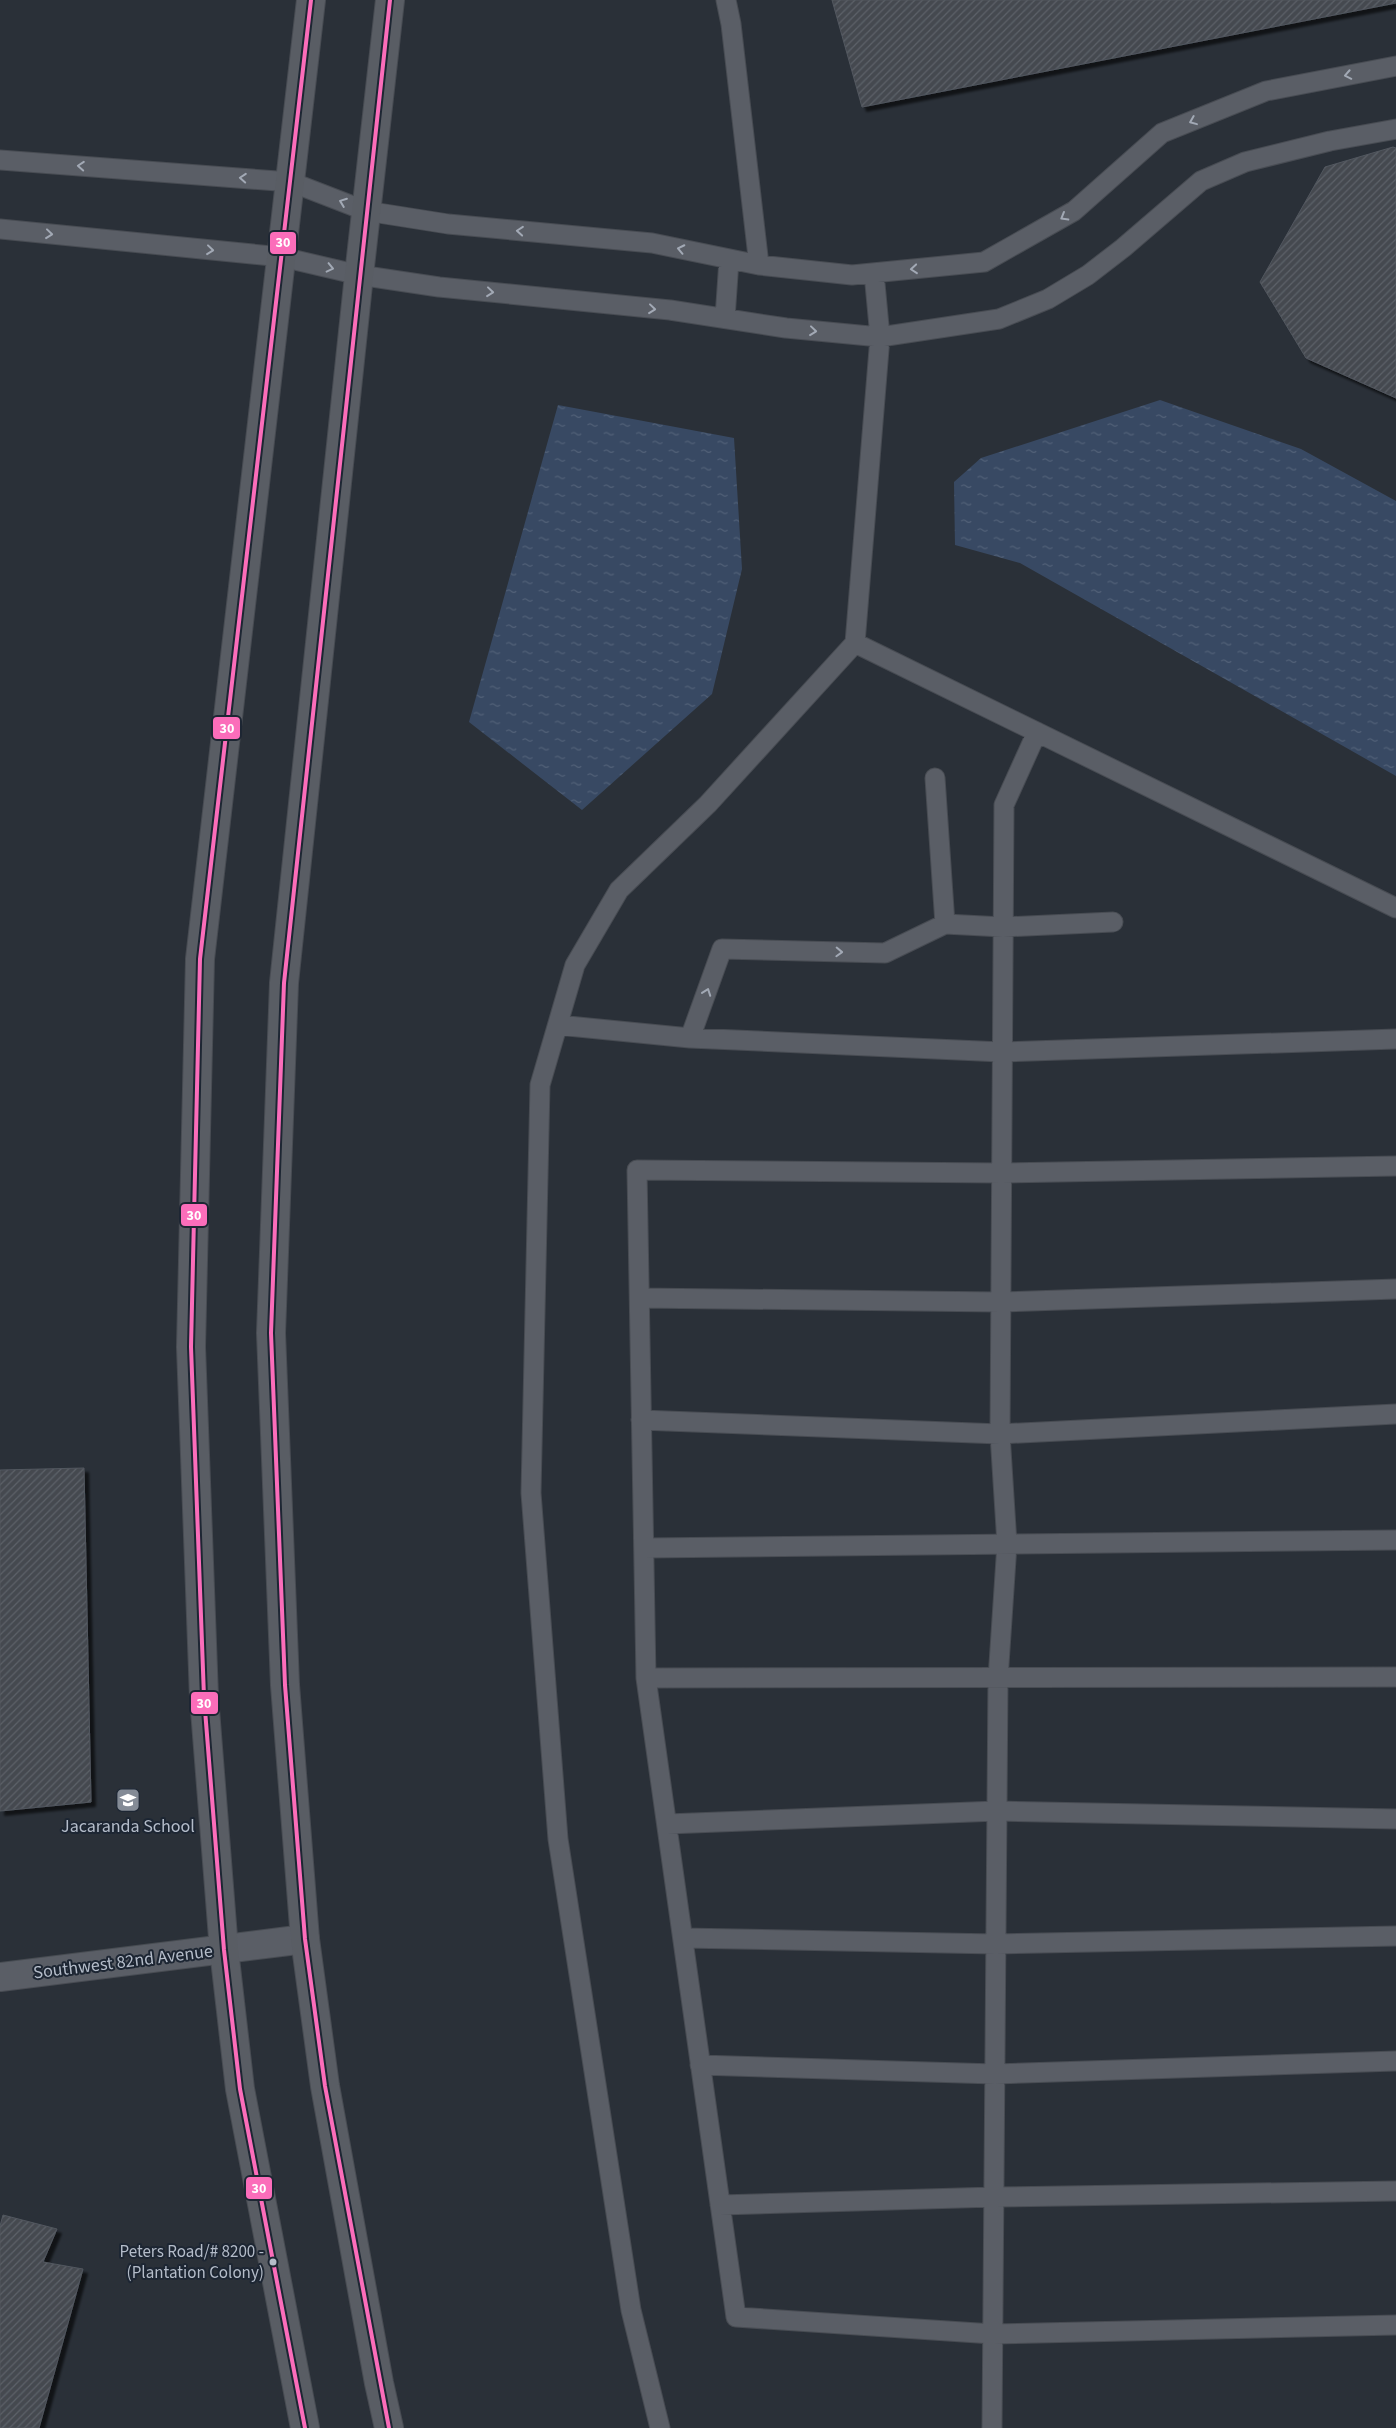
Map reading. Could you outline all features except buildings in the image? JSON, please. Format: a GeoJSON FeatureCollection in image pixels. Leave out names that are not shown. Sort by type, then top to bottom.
{"type":"FeatureCollection","features":[{"type":"Feature","properties":{"kind":"main road"},"geometry":{"type":"LineString","coordinates":[[305,2428],[240,2089],[224,1950],[204,1698],[191,1347],[200,959],[311,0]]}},
{"type":"Feature","properties":{"kind":"main road"},"geometry":{"type":"LineString","coordinates":[[389,2428],[379,2383],[325,2086],[305,1939],[285,1685],[271,1333],[284,984],[390,0]]}},
{"type":"Feature","properties":{"kind":"street","name":"Southwest 82nd Avenue"},"geometry":{"type":"LineString","coordinates":[[0,1978],[305,1939]]}},
{"type":"Feature","properties":{"kind":"lane"},"geometry":{"type":"LineString","coordinates":[[726,0],[731,24],[759,265]]}},
{"type":"Feature","properties":{"kind":"lane"},"geometry":{"type":"LineString","coordinates":[[0,160],[291,182],[366,211],[448,224],[652,243],[759,265],[852,275],[984,262],[1074,211],[1162,133],[1266,91],[1396,66]]}},
{"type":"Feature","properties":{"kind":"lane"},"geometry":{"type":"LineString","coordinates":[[0,229],[282,257],[359,275],[439,287],[726,318],[786,328],[880,337],[999,319],[1048,299],[1088,275],[1123,248],[1201,181],[1245,162],[1339,139],[1396,129]]}},
{"type":"Feature","properties":{"kind":"lane"},"geometry":{"type":"LineString","coordinates":[[726,318],[729,260]]}},
{"type":"Feature","properties":{"kind":"lane"},"geometry":{"type":"LineString","coordinates":[[660,2428],[632,2310],[558,1839],[531,1493],[540,1085],[575,965],[619,890],[708,804],[855,644],[880,337],[874,273]]}},
{"type":"Feature","properties":{"kind":"lane"},"geometry":{"type":"LineString","coordinates":[[855,644],[1396,908]]}},
{"type":"Feature","properties":{"kind":"lane"},"geometry":{"type":"LineString","coordinates":[[992,2428],[998,1679],[1007,1544],[1000,1434],[1004,805],[1037,732]]}},
{"type":"Feature","properties":{"kind":"lane"},"geometry":{"type":"LineString","coordinates":[[935,778],[945,924]]}},
{"type":"Feature","properties":{"kind":"lane"},"geometry":{"type":"LineString","coordinates":[[690,1038],[722,949],[885,953],[945,924],[1003,927],[1113,922]]}},
{"type":"Feature","properties":{"kind":"lane"},"geometry":{"type":"LineString","coordinates":[[558,1025],[690,1038],[1002,1052],[1396,1039]]}},
{"type":"Feature","properties":{"kind":"lane"},"geometry":{"type":"LineString","coordinates":[[1396,1166],[1002,1173],[637,1170],[646,1678],[736,2317],[993,2334],[1396,2325]]}},
{"type":"Feature","properties":{"kind":"lane"},"geometry":{"type":"LineString","coordinates":[[640,1298],[1000,1302],[1396,1289]]}},
{"type":"Feature","properties":{"kind":"lane"},"geometry":{"type":"LineString","coordinates":[[641,1420],[1000,1434],[1396,1414]]}},
{"type":"Feature","properties":{"kind":"lane"},"geometry":{"type":"LineString","coordinates":[[644,1548],[1396,1540]]}},
{"type":"Feature","properties":{"kind":"lane"},"geometry":{"type":"LineString","coordinates":[[646,1678],[1396,1677]]}},
{"type":"Feature","properties":{"kind":"lane"},"geometry":{"type":"LineString","coordinates":[[667,1824],[997,1811],[1396,1819]]}},
{"type":"Feature","properties":{"kind":"lane"},"geometry":{"type":"LineString","coordinates":[[683,1938],[996,1944],[1396,1936]]}},
{"type":"Feature","properties":{"kind":"lane"},"geometry":{"type":"LineString","coordinates":[[700,2065],[995,2074],[1396,2061]]}},
{"type":"Feature","properties":{"kind":"lane"},"geometry":{"type":"LineString","coordinates":[[720,2204],[994,2197],[1396,2191]]}},
{"type":"Feature","properties":{"kind":"water"},"geometry":{"type":"Polygon","coordinates":[[[1160,400],[1301,449],[1396,501],[1396,776],[1020,563],[955,545],[954,482],[981,458],[1160,400]]]}},
{"type":"Feature","properties":{"kind":"water"},"geometry":{"type":"Polygon","coordinates":[[[558,405],[734,438],[742,569],[712,694],[582,810],[469,722],[558,405]]]}},
{"type":"Feature","properties":{"kind":"transit line","name":"30"},"geometry":{"type":"LineString","coordinates":[[305,2428],[240,2089],[224,1950],[204,1697],[191,1347],[200,959],[311,0]]}},
{"type":"Feature","properties":{"kind":"transit line","name":"30"},"geometry":{"type":"LineString","coordinates":[[389,2428],[325,2086],[305,1939],[285,1685],[271,1333],[284,983],[390,0]]}},
{"type":"Feature","properties":{"kind":"place","name":"Jacaranda School"},"geometry":{"type":"Point","coordinates":[128,1800]}},
{"type":"Feature","properties":{"kind":"place","name":"Peters Road/# 8200 - (Plantation Colony)"},"geometry":{"type":"Point","coordinates":[273,2262]}}]}
